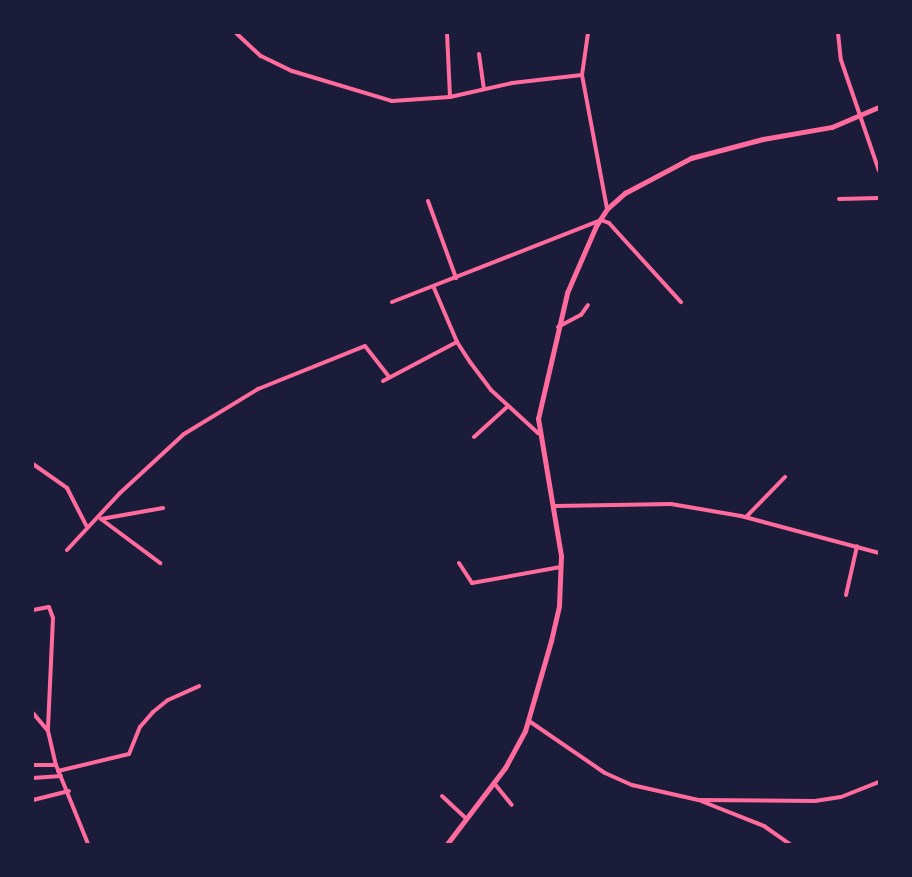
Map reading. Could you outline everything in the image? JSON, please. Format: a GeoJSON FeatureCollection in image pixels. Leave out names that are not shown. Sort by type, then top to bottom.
{"type":"FeatureCollection","features":[{"type":"Feature","properties":{"kind":"street"},"geometry":{"type":"LineString","coordinates":[[236,33],[261,56],[292,71],[379,99],[450,97],[484,89],[582,75]]}},
{"type":"Feature","properties":{"kind":"street"},"geometry":{"type":"LineString","coordinates":[[447,33],[450,97]]}},
{"type":"Feature","properties":{"kind":"street"},"geometry":{"type":"LineString","coordinates":[[588,33],[582,75],[607,209]]}},
{"type":"Feature","properties":{"kind":"street"},"geometry":{"type":"LineString","coordinates":[[838,33],[841,60],[855,93],[859,118],[879,171]]}},
{"type":"Feature","properties":{"kind":"street"},"geometry":{"type":"LineString","coordinates":[[479,54],[484,89]]}},
{"type":"Feature","properties":{"kind":"street"},"geometry":{"type":"LineString","coordinates":[[447,844],[494,783],[529,721],[557,618],[561,567],[555,506],[538,433],[540,400],[576,267],[607,209],[646,180],[692,158],[859,118],[879,106]]}},
{"type":"Feature","properties":{"kind":"street"},"geometry":{"type":"LineString","coordinates":[[839,199],[879,198]]}},
{"type":"Feature","properties":{"kind":"street"},"geometry":{"type":"LineString","coordinates":[[428,201],[456,278]]}},
{"type":"Feature","properties":{"kind":"street"},"geometry":{"type":"LineString","coordinates":[[392,302],[435,288],[601,220],[609,223],[681,302]]}},
{"type":"Feature","properties":{"kind":"street"},"geometry":{"type":"LineString","coordinates":[[435,288],[457,342],[507,407],[538,433]]}},
{"type":"Feature","properties":{"kind":"street"},"geometry":{"type":"LineString","coordinates":[[558,328],[581,315],[588,305]]}},
{"type":"Feature","properties":{"kind":"street"},"geometry":{"type":"LineString","coordinates":[[383,381],[457,342]]}},
{"type":"Feature","properties":{"kind":"street"},"geometry":{"type":"LineString","coordinates":[[67,550],[87,527],[184,434],[258,389],[365,346],[389,376]]}},
{"type":"Feature","properties":{"kind":"street"},"geometry":{"type":"LineString","coordinates":[[474,437],[507,407]]}},
{"type":"Feature","properties":{"kind":"street"},"geometry":{"type":"LineString","coordinates":[[33,464],[67,488],[87,527]]}},
{"type":"Feature","properties":{"kind":"street"},"geometry":{"type":"LineString","coordinates":[[746,517],[785,477]]}},
{"type":"Feature","properties":{"kind":"street"},"geometry":{"type":"LineString","coordinates":[[555,506],[654,502],[746,517],[879,553]]}},
{"type":"Feature","properties":{"kind":"street"},"geometry":{"type":"LineString","coordinates":[[95,521],[163,508]]}},
{"type":"Feature","properties":{"kind":"street"},"geometry":{"type":"LineString","coordinates":[[101,519],[160,564]]}},
{"type":"Feature","properties":{"kind":"street"},"geometry":{"type":"LineString","coordinates":[[846,595],[857,546]]}},
{"type":"Feature","properties":{"kind":"street"},"geometry":{"type":"LineString","coordinates":[[459,563],[467,580],[483,584],[561,567]]}},
{"type":"Feature","properties":{"kind":"street"},"geometry":{"type":"LineString","coordinates":[[33,610],[49,607],[52,618],[48,731],[58,771],[69,791],[88,844]]}},
{"type":"Feature","properties":{"kind":"street"},"geometry":{"type":"LineString","coordinates":[[58,771],[129,754],[140,727],[153,712],[199,686]]}},
{"type":"Feature","properties":{"kind":"street"},"geometry":{"type":"LineString","coordinates":[[33,712],[48,731]]}},
{"type":"Feature","properties":{"kind":"street"},"geometry":{"type":"LineString","coordinates":[[529,721],[605,773],[632,785],[698,800],[764,826],[790,844]]}},
{"type":"Feature","properties":{"kind":"street"},"geometry":{"type":"LineString","coordinates":[[33,765],[56,765]]}},
{"type":"Feature","properties":{"kind":"street"},"geometry":{"type":"LineString","coordinates":[[33,778],[61,776]]}},
{"type":"Feature","properties":{"kind":"street"},"geometry":{"type":"LineString","coordinates":[[698,800],[815,801],[841,797],[879,782]]}},
{"type":"Feature","properties":{"kind":"street"},"geometry":{"type":"LineString","coordinates":[[494,783],[512,805]]}},
{"type":"Feature","properties":{"kind":"street"},"geometry":{"type":"LineString","coordinates":[[33,800],[69,791]]}},
{"type":"Feature","properties":{"kind":"street"},"geometry":{"type":"LineString","coordinates":[[442,796],[466,818]]}}]}
